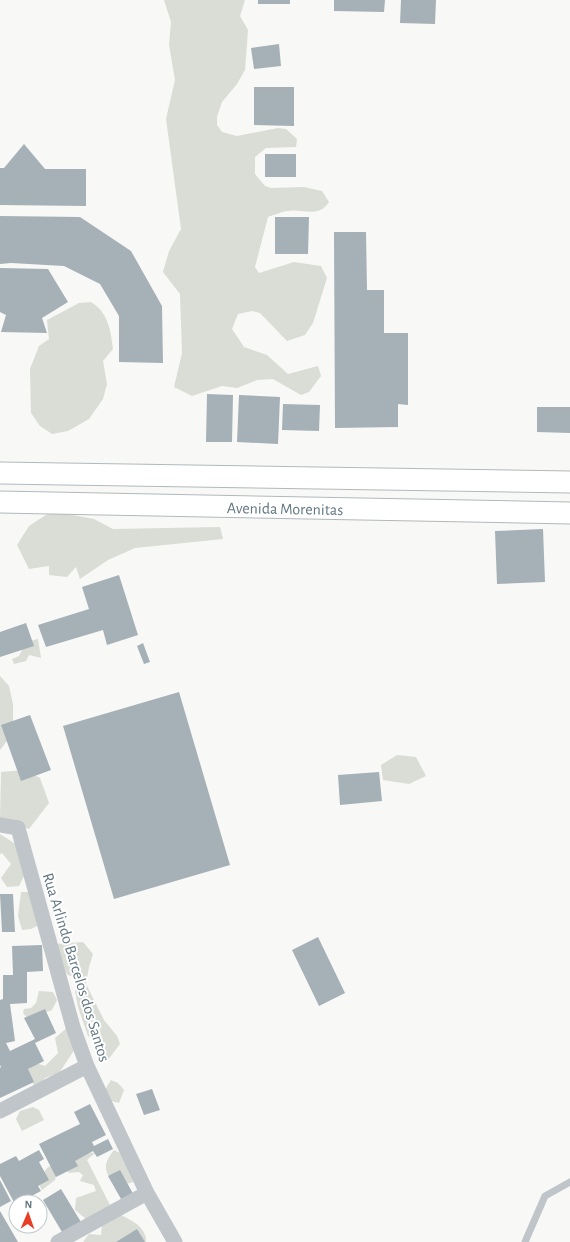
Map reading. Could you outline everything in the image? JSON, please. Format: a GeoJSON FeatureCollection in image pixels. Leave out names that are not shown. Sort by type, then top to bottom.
{"type":"FeatureCollection","features":[{"type":"Feature","properties":{"kind":"main road","name":"Avenida Morenitas"},"geometry":{"type":"LineString","coordinates":[[0,473],[570,482]]}},
{"type":"Feature","properties":{"kind":"main road"},"geometry":{"type":"LineString","coordinates":[[23,503],[25,473]]}},
{"type":"Feature","properties":{"kind":"main road"},"geometry":{"type":"LineString","coordinates":[[410,510],[412,479]]}},
{"type":"Feature","properties":{"kind":"main road","name":"Avenida Morenitas"},"geometry":{"type":"LineString","coordinates":[[0,502],[570,513]]}},
{"type":"Feature","properties":{"kind":"street","name":"Rua Arlindo Barcelos dos Santos"},"geometry":{"type":"LineString","coordinates":[[0,825],[18,828],[73,1027],[87,1066],[147,1193],[175,1242]]}},
{"type":"Feature","properties":{"kind":"street"},"geometry":{"type":"LineString","coordinates":[[0,1111],[87,1066]]}},
{"type":"Feature","properties":{"kind":"street"},"geometry":{"type":"LineString","coordinates":[[58,1242],[147,1193]]}},
{"type":"Feature","properties":{"kind":"lane"},"geometry":{"type":"LineString","coordinates":[[525,1242],[545,1196],[570,1182]]}},
{"type":"Feature","properties":{"kind":"shaded area"},"geometry":{"type":"Polygon","coordinates":[[[164,0],[245,0],[240,16],[248,30],[245,70],[237,84],[222,102],[217,117],[217,125],[222,132],[237,136],[278,128],[286,129],[297,139],[296,147],[266,148],[255,157],[255,174],[265,186],[271,188],[304,187],[322,191],[329,202],[325,207],[315,212],[293,210],[268,217],[255,267],[259,273],[294,262],[321,266],[327,278],[313,323],[305,335],[287,341],[260,313],[252,311],[238,314],[232,329],[244,347],[267,355],[288,374],[318,366],[321,376],[309,392],[301,395],[273,379],[257,380],[237,388],[222,386],[192,396],[174,387],[182,353],[180,294],[163,272],[169,251],[181,229],[166,119],[175,80],[169,45],[171,22],[164,0]]]}},
{"type":"Feature","properties":{"kind":"shaded area"},"geometry":{"type":"Polygon","coordinates":[[[91,302],[97,306],[108,322],[113,349],[103,361],[107,384],[103,399],[89,419],[68,431],[52,434],[40,426],[31,413],[30,369],[39,346],[49,339],[47,320],[79,303],[91,302]]]}},
{"type":"Feature","properties":{"kind":"shaded area"},"geometry":{"type":"Polygon","coordinates":[[[52,511],[94,519],[113,529],[220,527],[223,539],[135,548],[108,560],[80,579],[76,567],[67,577],[49,575],[49,566],[29,569],[17,545],[29,526],[52,511]]]}},
{"type":"Feature","properties":{"kind":"shaded area"},"geometry":{"type":"Polygon","coordinates":[[[38,639],[41,658],[29,655],[26,661],[14,664],[12,659],[19,656],[26,642],[38,639]]]}},
{"type":"Feature","properties":{"kind":"shaded area"},"geometry":{"type":"Polygon","coordinates":[[[0,676],[9,686],[13,704],[13,733],[0,750],[0,676]]]}},
{"type":"Feature","properties":{"kind":"shaded area"},"geometry":{"type":"Polygon","coordinates":[[[397,755],[416,757],[426,776],[409,784],[383,780],[381,765],[397,755]]]}},
{"type":"Feature","properties":{"kind":"shaded area"},"geometry":{"type":"Polygon","coordinates":[[[25,770],[40,778],[49,803],[29,829],[0,820],[1,772],[25,770]]]}},
{"type":"Feature","properties":{"kind":"shaded area"},"geometry":{"type":"Polygon","coordinates":[[[0,834],[17,845],[27,870],[19,886],[7,887],[1,878],[11,864],[2,853],[0,854],[0,834]]]}},
{"type":"Feature","properties":{"kind":"shaded area"},"geometry":{"type":"Polygon","coordinates":[[[21,892],[32,892],[41,924],[31,929],[22,930],[18,916],[21,892]]]}},
{"type":"Feature","properties":{"kind":"shaded area"},"geometry":{"type":"Polygon","coordinates":[[[83,942],[93,954],[86,984],[104,1020],[117,1036],[120,1044],[107,1061],[97,1055],[98,1042],[88,1036],[78,1007],[75,991],[81,987],[74,977],[68,975],[59,964],[55,944],[83,942]]]}},
{"type":"Feature","properties":{"kind":"shaded area"},"geometry":{"type":"Polygon","coordinates":[[[39,991],[53,992],[57,1000],[52,1010],[38,1015],[30,1021],[23,1013],[24,1009],[31,1008],[36,1003],[39,991]]]}},
{"type":"Feature","properties":{"kind":"shaded area"},"geometry":{"type":"Polygon","coordinates":[[[67,1028],[75,1049],[59,1073],[45,1078],[38,1089],[24,1073],[36,1063],[45,1066],[58,1053],[55,1038],[67,1028]]]}},
{"type":"Feature","properties":{"kind":"shaded area"},"geometry":{"type":"Polygon","coordinates":[[[111,1080],[118,1083],[124,1090],[119,1103],[104,1099],[105,1090],[111,1080]]]}},
{"type":"Feature","properties":{"kind":"shaded area"},"geometry":{"type":"Polygon","coordinates":[[[33,1107],[39,1110],[44,1120],[22,1131],[16,1119],[20,1111],[33,1107]]]}},
{"type":"Feature","properties":{"kind":"shaded area"},"geometry":{"type":"Polygon","coordinates":[[[114,1150],[124,1155],[132,1172],[133,1182],[117,1187],[107,1173],[107,1161],[114,1150]]]}},
{"type":"Feature","properties":{"kind":"shaded area"},"geometry":{"type":"Polygon","coordinates":[[[85,1152],[95,1153],[87,1160],[110,1205],[86,1219],[75,1210],[76,1198],[96,1191],[94,1185],[80,1181],[83,1175],[79,1172],[69,1173],[64,1166],[85,1152]]]}},
{"type":"Feature","properties":{"kind":"shaded area"},"geometry":{"type":"Polygon","coordinates":[[[60,1163],[55,1180],[42,1190],[37,1181],[48,1167],[60,1163]]]}},
{"type":"Feature","properties":{"kind":"shaded area"},"geometry":{"type":"Polygon","coordinates":[[[119,1214],[141,1228],[146,1237],[146,1242],[83,1242],[89,1234],[101,1235],[102,1225],[119,1214]]]}},
{"type":"Feature","properties":{"kind":"building"},"geometry":{"type":"Polygon","coordinates":[[[258,0],[290,0],[290,4],[258,4],[258,0]]]}},
{"type":"Feature","properties":{"kind":"building"},"geometry":{"type":"Polygon","coordinates":[[[334,0],[385,0],[384,12],[334,11],[334,0]]]}},
{"type":"Feature","properties":{"kind":"building"},"geometry":{"type":"Polygon","coordinates":[[[401,0],[436,0],[435,24],[400,23],[401,0]]]}},
{"type":"Feature","properties":{"kind":"building"},"geometry":{"type":"Polygon","coordinates":[[[279,44],[281,66],[254,69],[251,48],[279,44]]]}},
{"type":"Feature","properties":{"kind":"building"},"geometry":{"type":"Polygon","coordinates":[[[254,87],[294,87],[294,126],[254,125],[254,87]]]}},
{"type":"Feature","properties":{"kind":"building"},"geometry":{"type":"Polygon","coordinates":[[[24,144],[45,169],[86,169],[86,206],[0,205],[0,168],[4,168],[24,144]]]}},
{"type":"Feature","properties":{"kind":"building"},"geometry":{"type":"Polygon","coordinates":[[[265,154],[296,154],[296,177],[265,177],[265,154]]]}},
{"type":"Feature","properties":{"kind":"building"},"geometry":{"type":"Polygon","coordinates":[[[0,216],[80,217],[131,251],[162,306],[163,363],[119,362],[119,316],[100,284],[64,266],[11,263],[0,264],[0,216]]]}},
{"type":"Feature","properties":{"kind":"building"},"geometry":{"type":"Polygon","coordinates":[[[275,217],[309,217],[308,254],[275,254],[275,217]]]}},
{"type":"Feature","properties":{"kind":"building"},"geometry":{"type":"Polygon","coordinates":[[[334,232],[366,232],[367,290],[384,290],[384,333],[408,333],[408,405],[398,404],[398,427],[335,428],[334,232]]]}},
{"type":"Feature","properties":{"kind":"building"},"geometry":{"type":"Polygon","coordinates":[[[0,268],[48,269],[68,302],[42,318],[47,333],[1,332],[6,315],[0,312],[0,268]]]}},
{"type":"Feature","properties":{"kind":"building"},"geometry":{"type":"Polygon","coordinates":[[[207,394],[233,395],[232,442],[206,442],[207,394]]]}},
{"type":"Feature","properties":{"kind":"building"},"geometry":{"type":"Polygon","coordinates":[[[239,395],[280,397],[278,444],[237,442],[239,395]]]}},
{"type":"Feature","properties":{"kind":"building"},"geometry":{"type":"Polygon","coordinates":[[[283,404],[320,405],[319,431],[282,430],[283,404]]]}},
{"type":"Feature","properties":{"kind":"building"},"geometry":{"type":"Polygon","coordinates":[[[537,407],[570,407],[570,433],[537,432],[537,407]]]}},
{"type":"Feature","properties":{"kind":"building"},"geometry":{"type":"Polygon","coordinates":[[[543,529],[545,582],[497,584],[495,531],[543,529]]]}},
{"type":"Feature","properties":{"kind":"building"},"geometry":{"type":"Polygon","coordinates":[[[119,575],[138,635],[107,645],[103,630],[46,647],[38,625],[89,609],[82,587],[119,575]]]}},
{"type":"Feature","properties":{"kind":"building"},"geometry":{"type":"Polygon","coordinates":[[[26,623],[34,646],[0,657],[0,632],[26,623]]]}},
{"type":"Feature","properties":{"kind":"building"},"geometry":{"type":"Polygon","coordinates":[[[143,643],[150,662],[144,664],[137,646],[143,643]]]}},
{"type":"Feature","properties":{"kind":"building"},"geometry":{"type":"Polygon","coordinates":[[[179,692],[230,865],[114,899],[63,726],[179,692]]]}},
{"type":"Feature","properties":{"kind":"building"},"geometry":{"type":"Polygon","coordinates":[[[30,715],[51,770],[21,781],[1,725],[30,715]]]}},
{"type":"Feature","properties":{"kind":"building"},"geometry":{"type":"Polygon","coordinates":[[[379,772],[382,801],[340,805],[338,775],[379,772]]]}},
{"type":"Feature","properties":{"kind":"building"},"geometry":{"type":"Polygon","coordinates":[[[0,894],[13,894],[15,932],[2,932],[0,894]]]}},
{"type":"Feature","properties":{"kind":"building"},"geometry":{"type":"Polygon","coordinates":[[[318,937],[345,993],[319,1006],[292,950],[318,937]]]}},
{"type":"Feature","properties":{"kind":"building"},"geometry":{"type":"Polygon","coordinates":[[[42,945],[43,971],[27,972],[27,1003],[10,1004],[15,1041],[6,1043],[10,1051],[35,1039],[24,1018],[45,1009],[56,1033],[35,1043],[44,1061],[28,1069],[34,1082],[0,1098],[0,1000],[3,999],[3,975],[13,975],[12,946],[42,945]]]}},
{"type":"Feature","properties":{"kind":"building"},"geometry":{"type":"Polygon","coordinates":[[[152,1089],[160,1110],[144,1115],[136,1094],[152,1089]]]}},
{"type":"Feature","properties":{"kind":"building"},"geometry":{"type":"Polygon","coordinates":[[[90,1104],[106,1135],[92,1142],[94,1146],[108,1139],[113,1149],[97,1157],[93,1151],[75,1161],[78,1166],[56,1177],[39,1144],[80,1124],[74,1112],[90,1104]]]}},
{"type":"Feature","properties":{"kind":"building"},"geometry":{"type":"Polygon","coordinates":[[[39,1150],[44,1159],[39,1162],[49,1180],[38,1186],[41,1191],[35,1194],[10,1194],[0,1176],[0,1164],[16,1156],[19,1161],[39,1150]]]}},
{"type":"Feature","properties":{"kind":"building"},"geometry":{"type":"Polygon","coordinates":[[[120,1170],[136,1199],[125,1206],[108,1176],[120,1170]]]}},
{"type":"Feature","properties":{"kind":"building"},"geometry":{"type":"Polygon","coordinates":[[[0,1180],[8,1195],[8,1203],[0,1207],[0,1180]]]}},
{"type":"Feature","properties":{"kind":"building"},"geometry":{"type":"Polygon","coordinates":[[[61,1189],[84,1227],[65,1237],[48,1208],[48,1197],[61,1189]]]}},
{"type":"Feature","properties":{"kind":"building"},"geometry":{"type":"Polygon","coordinates":[[[0,1211],[8,1225],[8,1234],[13,1234],[18,1242],[0,1242],[0,1211]]]}},
{"type":"Feature","properties":{"kind":"building"},"geometry":{"type":"Polygon","coordinates":[[[137,1229],[145,1242],[116,1242],[137,1229]]]}}]}
